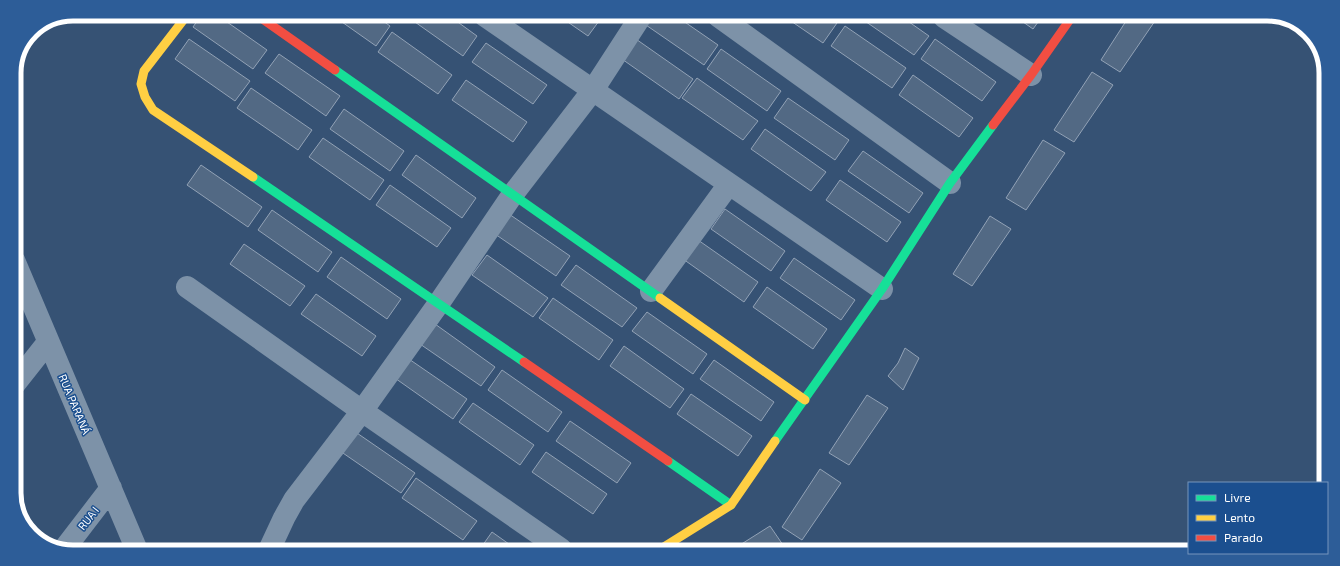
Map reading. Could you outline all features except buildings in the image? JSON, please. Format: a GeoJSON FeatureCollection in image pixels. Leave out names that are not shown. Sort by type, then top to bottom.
{"type":"FeatureCollection","features":[{"type":"Feature","properties":{"kind":"street"},"geometry":{"type":"LineString","coordinates":[[183,21],[144,71],[141,84],[144,97],[153,110],[439,303],[731,505]]}},
{"type":"Feature","properties":{"kind":"street"},"geometry":{"type":"LineString","coordinates":[[266,21],[805,400]]}},
{"type":"Feature","properties":{"kind":"street"},"geometry":{"type":"LineString","coordinates":[[492,21],[882,289]]}},
{"type":"Feature","properties":{"kind":"street"},"geometry":{"type":"LineString","coordinates":[[272,545],[294,500],[362,411],[439,303],[513,194],[593,90],[639,21]]}},
{"type":"Feature","properties":{"kind":"street"},"geometry":{"type":"LineString","coordinates":[[725,21],[950,183]]}},
{"type":"Feature","properties":{"kind":"street"},"geometry":{"type":"LineString","coordinates":[[950,21],[1031,74]]}},
{"type":"Feature","properties":{"kind":"street"},"geometry":{"type":"LineString","coordinates":[[667,545],[731,505],[882,289],[950,183],[1069,21]]}},
{"type":"Feature","properties":{"kind":"street"},"geometry":{"type":"LineString","coordinates":[[651,292],[729,184]]}},
{"type":"Feature","properties":{"kind":"street","name":"RUA PARANÁ"},"geometry":{"type":"LineString","coordinates":[[21,277],[135,545]]}},
{"type":"Feature","properties":{"kind":"street"},"geometry":{"type":"LineString","coordinates":[[186,287],[555,545]]}},
{"type":"Feature","properties":{"kind":"street"},"geometry":{"type":"LineString","coordinates":[[21,376],[48,342]]}},
{"type":"Feature","properties":{"kind":"street","name":"RUA I"},"geometry":{"type":"LineString","coordinates":[[68,544],[111,488]]}},
{"type":"Feature","properties":{"kind":"traffic: fast"},"geometry":{"type":"LineString","coordinates":[[335,70],[660,298]]}},
{"type":"Feature","properties":{"kind":"traffic: fast"},"geometry":{"type":"LineString","coordinates":[[775,441],[882,289],[950,183],[993,125]]}},
{"type":"Feature","properties":{"kind":"traffic: fast"},"geometry":{"type":"LineString","coordinates":[[253,177],[524,362]]}},
{"type":"Feature","properties":{"kind":"traffic: fast"},"geometry":{"type":"LineString","coordinates":[[668,461],[731,505]]}},
{"type":"Feature","properties":{"kind":"traffic: slow"},"geometry":{"type":"LineString","coordinates":[[183,21],[144,71],[141,84],[145,97],[153,110],[253,177]]}},
{"type":"Feature","properties":{"kind":"traffic: slow"},"geometry":{"type":"LineString","coordinates":[[660,298],[805,400]]}},
{"type":"Feature","properties":{"kind":"traffic: slow"},"geometry":{"type":"LineString","coordinates":[[667,545],[731,505],[775,441]]}},
{"type":"Feature","properties":{"kind":"traffic: jam"},"geometry":{"type":"LineString","coordinates":[[266,21],[335,70]]}},
{"type":"Feature","properties":{"kind":"traffic: jam"},"geometry":{"type":"LineString","coordinates":[[993,125],[1031,75],[1069,21]]}},
{"type":"Feature","properties":{"kind":"traffic: jam"},"geometry":{"type":"LineString","coordinates":[[524,362],[668,461]]}}]}
